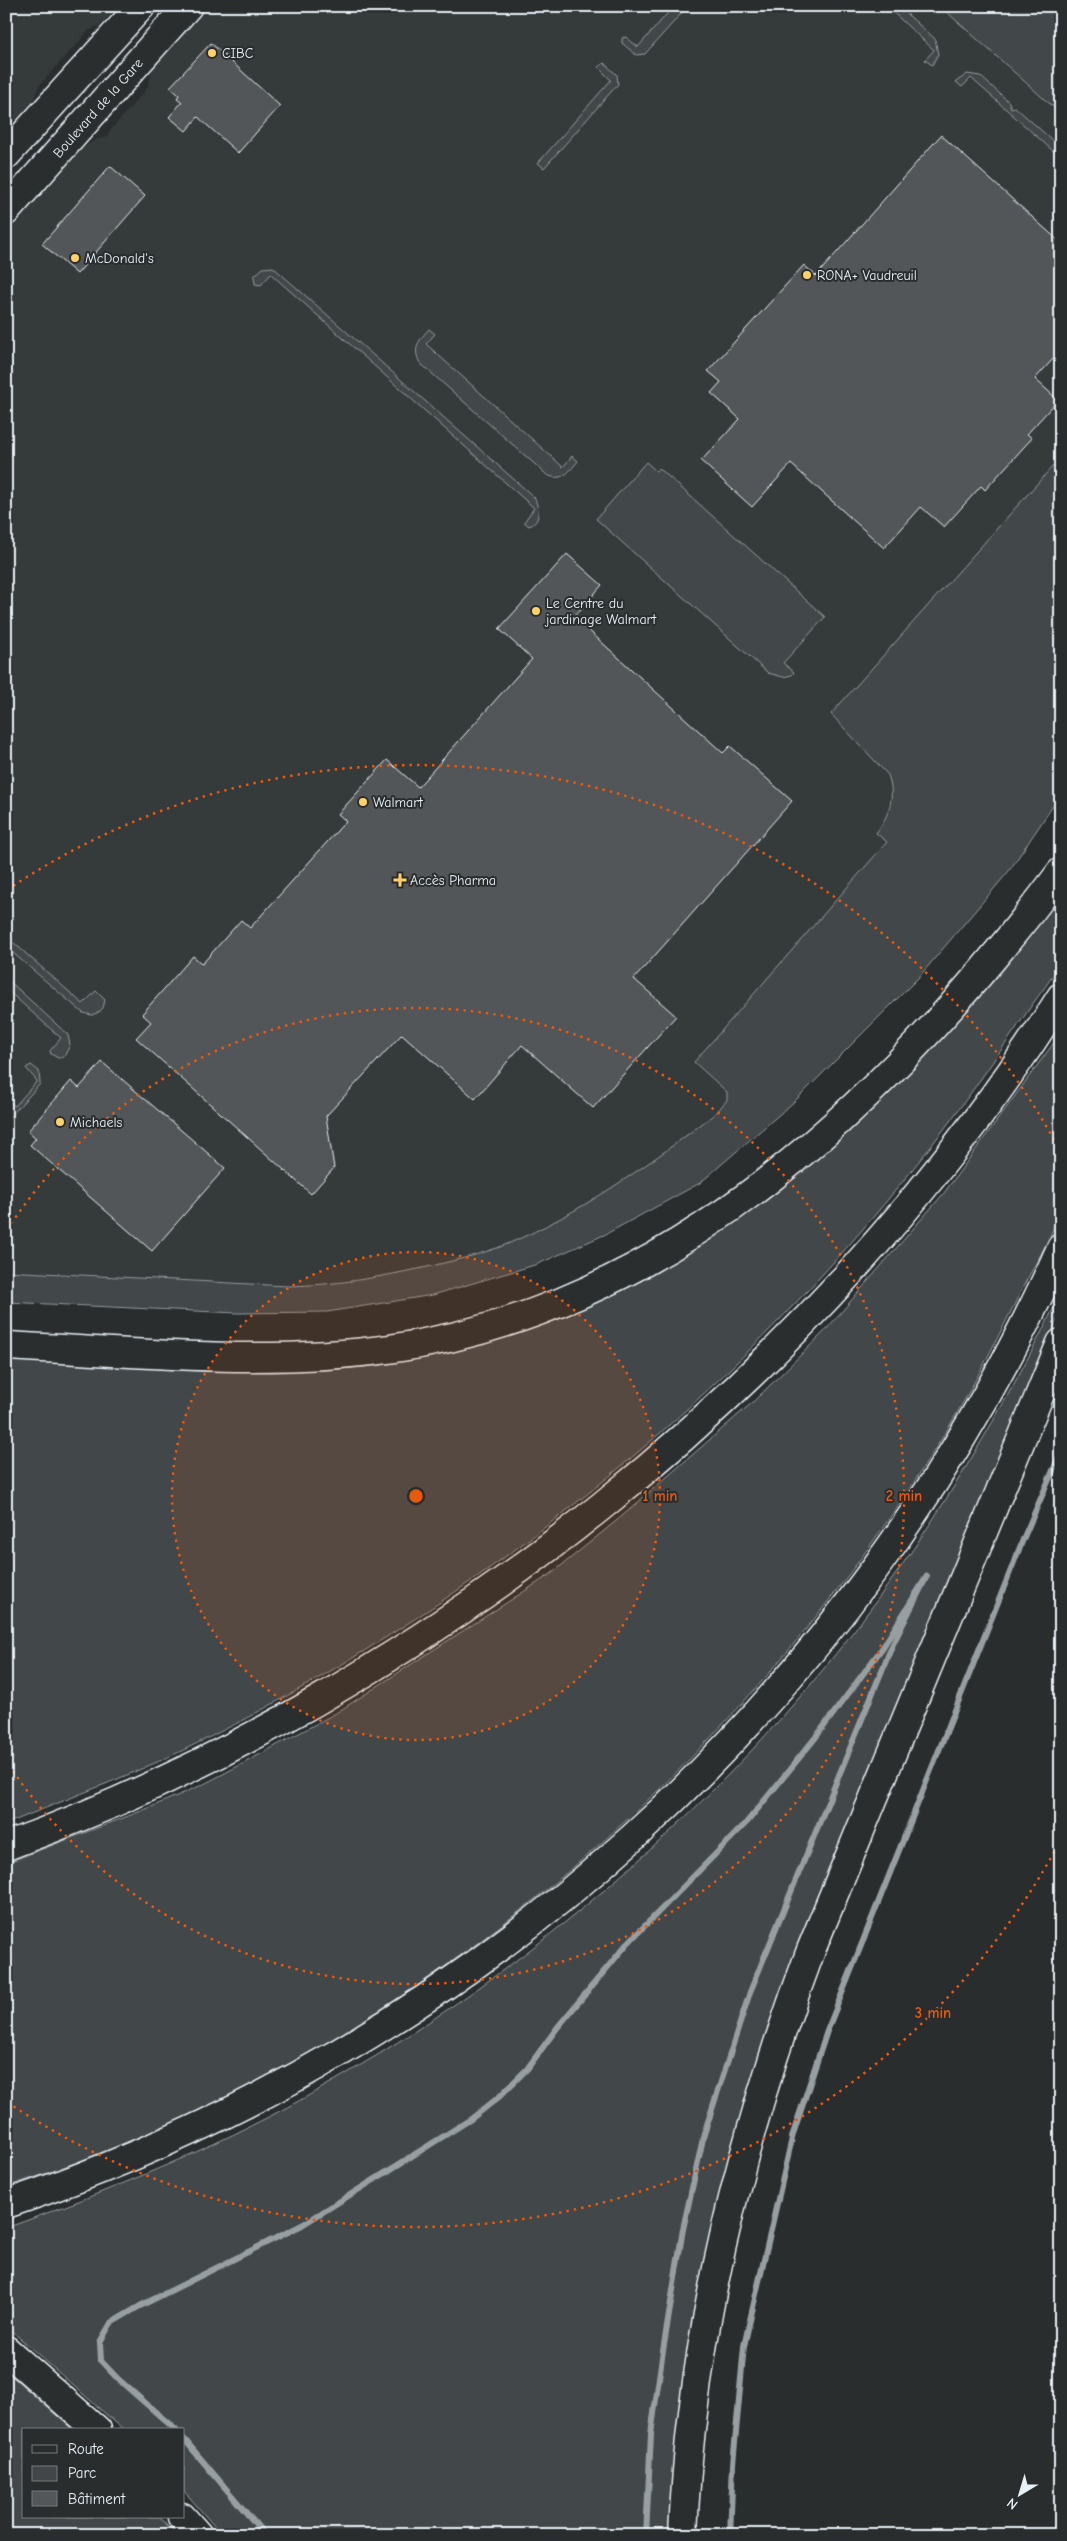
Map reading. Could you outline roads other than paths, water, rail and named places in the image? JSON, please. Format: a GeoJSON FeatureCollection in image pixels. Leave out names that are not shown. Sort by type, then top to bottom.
{"type":"FeatureCollection","features":[{"type":"Feature","properties":{"kind":"main road"},"geometry":{"type":"LineString","coordinates":[[6,155],[141,6]]}},
{"type":"Feature","properties":{"kind":"main road","name":"Boulevard de la Gare"},"geometry":{"type":"LineString","coordinates":[[6,211],[188,6]]}},
{"type":"Feature","properties":{"kind":"main road"},"geometry":{"type":"LineString","coordinates":[[6,1346],[212,1355],[302,1356],[388,1349],[466,1334],[524,1316],[580,1295],[650,1260],[690,1236],[745,1198],[814,1141],[886,1075],[933,1026],[1003,946],[1061,872]]}},
{"type":"Feature","properties":{"kind":"main road"},"geometry":{"type":"LineString","coordinates":[[6,1846],[96,1811],[188,1769],[313,1702],[440,1624],[590,1514],[722,1400],[786,1339],[886,1231],[987,1105],[1061,997]]}},
{"type":"Feature","properties":{"kind":"main road"},"geometry":{"type":"LineString","coordinates":[[6,2204],[72,2182],[161,2146],[259,2098],[334,2057],[420,2003],[508,1941],[567,1894],[650,1822],[773,1697],[813,1650],[872,1572],[912,1514],[989,1389],[1044,1285],[1061,1248]]}},
{"type":"Feature","properties":{"kind":"main road"},"geometry":{"type":"LineString","coordinates":[[683,2535],[691,2441],[718,2265],[742,2163],[784,2022],[823,1922],[1061,1343]]}},
{"type":"Feature","properties":{"kind":"main road"},"geometry":{"type":"LineString","coordinates":[[6,2350],[95,2428]]}},
{"type":"Feature","properties":{"kind":"main road"},"geometry":{"type":"LineString","coordinates":[[183,2518],[198,2535]]}},
{"type":"Feature","properties":{"kind":"waterway"},"geometry":{"type":"LineString","coordinates":[[730,2535],[733,2464],[744,2346],[793,2134],[827,2031],[1024,1537],[1061,1452]]}},
{"type":"Feature","properties":{"kind":"waterway"},"geometry":{"type":"LineString","coordinates":[[174,2428],[118,2379],[101,2361],[100,2342],[111,2323],[140,2306],[302,2225],[471,2119],[499,2097],[527,2069],[557,2028],[627,1944],[747,1822],[816,1737],[883,1647],[927,1576],[892,1646],[750,1992],[704,2134],[683,2229],[662,2357],[651,2434],[646,2535]]}},
{"type":"Feature","properties":{"kind":"waterway"},"geometry":{"type":"LineString","coordinates":[[185,2440],[265,2535]]}},
{"type":"Feature","properties":{"kind":"place","name":"CIBC"},"geometry":{"type":"Point","coordinates":[212,53]}},
{"type":"Feature","properties":{"kind":"place","name":"McDonald's"},"geometry":{"type":"Point","coordinates":[75,258]}},
{"type":"Feature","properties":{"kind":"place","name":"RONA+ Vaudreuil"},"geometry":{"type":"Point","coordinates":[807,275]}},
{"type":"Feature","properties":{"kind":"place","name":"Le Centre du jardinage Walmart"},"geometry":{"type":"Point","coordinates":[536,611]}},
{"type":"Feature","properties":{"kind":"place","name":"Walmart"},"geometry":{"type":"Point","coordinates":[363,802]}},
{"type":"Feature","properties":{"kind":"place","name":"Accès Pharma"},"geometry":{"type":"Point","coordinates":[400,880]}},
{"type":"Feature","properties":{"kind":"place","name":"Michaels"},"geometry":{"type":"Point","coordinates":[60,1122]}}]}
